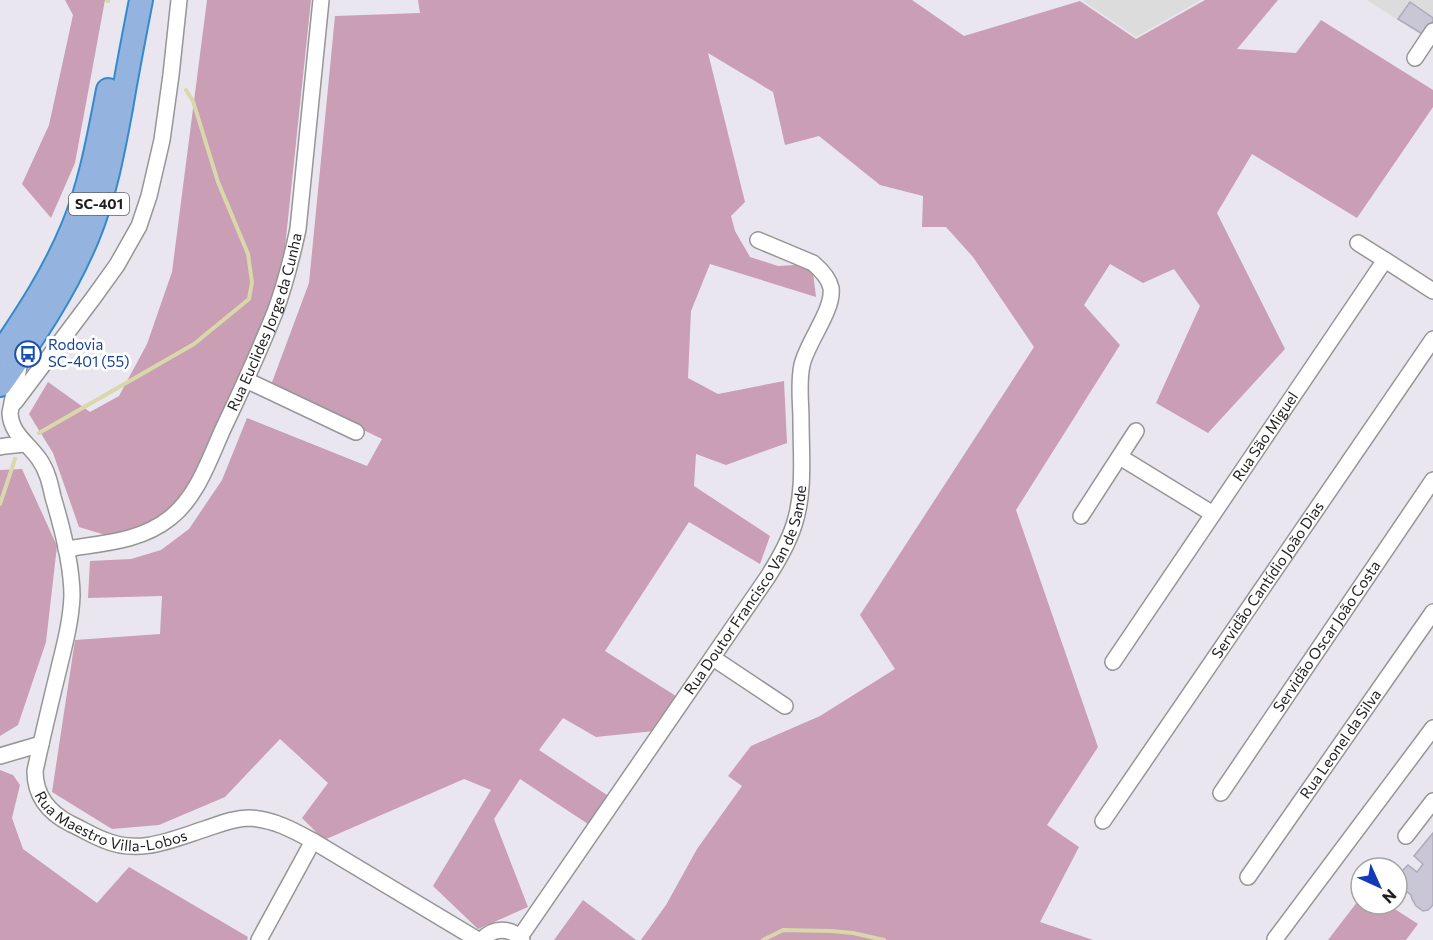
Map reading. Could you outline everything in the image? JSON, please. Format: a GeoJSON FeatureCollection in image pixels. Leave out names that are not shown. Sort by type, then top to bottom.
{"type":"FeatureCollection","features":[{"type":"Feature","properties":{"kind":"highway","name":"SC-401"},"geometry":{"type":"LineString","coordinates":[[0,385],[11,354],[59,259],[85,193],[96,155],[126,0]]}},
{"type":"Feature","properties":{"kind":"highway","name":"SC-401"},"geometry":{"type":"LineString","coordinates":[[11,354],[46,317],[73,269],[88,235],[102,195],[112,154],[141,0]]}},
{"type":"Feature","properties":{"kind":"street"},"geometry":{"type":"LineString","coordinates":[[11,407],[117,265],[139,226],[149,196],[162,140],[179,0]]}},
{"type":"Feature","properties":{"kind":"street","name":"Rua Euclides Jorge da Cunha"},"geometry":{"type":"LineString","coordinates":[[66,549],[122,541],[140,536],[170,518],[183,506],[201,479],[275,311],[292,255],[298,229],[321,0]]}},
{"type":"Feature","properties":{"kind":"street"},"geometry":{"type":"LineString","coordinates":[[1415,58],[1433,31]]}},
{"type":"Feature","properties":{"kind":"street","name":"Rua Doutor Francisco Van de Sande"},"geometry":{"type":"LineString","coordinates":[[521,938],[779,560],[795,524],[801,486],[801,366],[826,310],[831,287],[820,269],[813,263],[758,240]]}},
{"type":"Feature","properties":{"kind":"street"},"geometry":{"type":"LineString","coordinates":[[1358,243],[1433,291]]}},
{"type":"Feature","properties":{"kind":"street","name":"Rua São Miguel"},"geometry":{"type":"LineString","coordinates":[[1113,662],[1384,260]]}},
{"type":"Feature","properties":{"kind":"street","name":"Servidão Cantídio João Dias"},"geometry":{"type":"LineString","coordinates":[[1103,821],[1433,339]]}},
{"type":"Feature","properties":{"kind":"street","name":"Rua Maestro Villa-Lobos"},"geometry":{"type":"LineString","coordinates":[[11,354],[10,421],[25,444],[36,454],[46,472],[62,529],[72,594],[66,639],[35,771],[37,791],[53,813],[105,841],[135,847],[152,846],[236,819],[250,818],[278,824],[313,841],[480,940]]}},
{"type":"Feature","properties":{"kind":"street"},"geometry":{"type":"LineString","coordinates":[[246,380],[356,432]]}},
{"type":"Feature","properties":{"kind":"street"},"geometry":{"type":"LineString","coordinates":[[1081,516],[1136,431]]}},
{"type":"Feature","properties":{"kind":"street"},"geometry":{"type":"LineString","coordinates":[[0,447],[25,444]]}},
{"type":"Feature","properties":{"kind":"street"},"geometry":{"type":"LineString","coordinates":[[1120,456],[1213,514]]}},
{"type":"Feature","properties":{"kind":"street","name":"Servidão Oscar João Costa"},"geometry":{"type":"LineString","coordinates":[[1221,793],[1433,480]]}},
{"type":"Feature","properties":{"kind":"street","name":"Rua Leonel da Silva"},"geometry":{"type":"LineString","coordinates":[[1248,877],[1433,612]]}},
{"type":"Feature","properties":{"kind":"street"},"geometry":{"type":"LineString","coordinates":[[712,657],[785,706]]}},
{"type":"Feature","properties":{"kind":"street"},"geometry":{"type":"LineString","coordinates":[[1275,939],[1433,728]]}},
{"type":"Feature","properties":{"kind":"street"},"geometry":{"type":"LineString","coordinates":[[0,756],[41,744]]}},
{"type":"Feature","properties":{"kind":"street"},"geometry":{"type":"LineString","coordinates":[[1406,836],[1433,801]]}},
{"type":"Feature","properties":{"kind":"street"},"geometry":{"type":"LineString","coordinates":[[259,940],[313,841]]}},
{"type":"Feature","properties":{"kind":"street"},"geometry":{"type":"LineString","coordinates":[[480,940],[499,930],[514,932],[521,938]]}},
{"type":"Feature","properties":{"kind":"shaded area"},"geometry":{"type":"Polygon","coordinates":[[[65,0],[105,0],[75,163],[51,218],[22,184],[49,125],[73,15],[65,0]]]}},
{"type":"Feature","properties":{"kind":"shaded area"},"geometry":{"type":"Polygon","coordinates":[[[207,0],[311,0],[282,276],[261,333],[195,478],[179,504],[151,527],[115,538],[79,527],[53,453],[29,414],[48,382],[90,412],[119,396],[147,344],[172,272],[207,0]]]}},
{"type":"Feature","properties":{"kind":"shaded area"},"geometry":{"type":"Polygon","coordinates":[[[418,0],[912,0],[964,36],[1080,1],[1136,39],[1205,0],[1278,0],[1237,49],[1296,53],[1321,20],[1433,90],[1433,107],[1357,218],[1252,154],[1217,213],[1285,349],[1208,433],[1156,403],[1200,306],[1174,269],[1143,283],[1110,264],[1084,305],[1120,345],[1016,510],[1098,747],[1047,825],[1079,847],[1040,922],[1093,940],[641,940],[666,905],[697,849],[742,786],[728,776],[751,746],[820,716],[895,669],[860,615],[1034,347],[973,257],[946,227],[922,227],[923,196],[880,185],[819,136],[785,145],[773,92],[708,53],[745,202],[731,216],[735,231],[750,257],[778,266],[812,264],[816,297],[710,264],[691,311],[688,378],[718,394],[784,381],[787,443],[726,465],[696,454],[694,486],[770,536],[760,564],[689,522],[605,651],[679,698],[654,731],[596,737],[563,718],[539,750],[610,797],[591,826],[520,779],[494,819],[528,907],[478,929],[433,886],[491,790],[464,779],[324,840],[302,818],[328,783],[280,739],[225,797],[159,825],[112,829],[52,792],[75,640],[160,634],[162,596],[88,598],[90,561],[131,559],[161,550],[189,529],[222,480],[247,418],[367,466],[382,439],[271,385],[309,283],[335,16],[420,13],[418,0]]]}},
{"type":"Feature","properties":{"kind":"shaded area"},"geometry":{"type":"Polygon","coordinates":[[[1082,0],[1201,0],[1136,37],[1082,0]]]}},
{"type":"Feature","properties":{"kind":"shaded area"},"geometry":{"type":"Polygon","coordinates":[[[1367,0],[1433,0],[1433,23],[1424,37],[1367,0]]]}},
{"type":"Feature","properties":{"kind":"shaded area"},"geometry":{"type":"Polygon","coordinates":[[[22,469],[57,546],[46,642],[18,725],[0,736],[0,470],[22,469]]]}},
{"type":"Feature","properties":{"kind":"shaded area"},"geometry":{"type":"Polygon","coordinates":[[[0,770],[13,775],[20,785],[12,818],[23,849],[97,903],[129,867],[248,937],[247,940],[0,940],[0,770]]]}},
{"type":"Feature","properties":{"kind":"shaded area"},"geometry":{"type":"Polygon","coordinates":[[[583,900],[636,940],[554,940],[583,900]]]}},
{"type":"Feature","properties":{"kind":"shaded area"},"geometry":{"type":"Polygon","coordinates":[[[1349,913],[1349,916],[1406,916],[1418,924],[1406,940],[1328,940],[1349,913]]]}},
{"type":"Feature","properties":{"kind":"building"},"geometry":{"type":"Polygon","coordinates":[[[1410,2],[1433,18],[1424,35],[1398,19],[1410,2]]]}},
{"type":"Feature","properties":{"kind":"building"},"geometry":{"type":"Polygon","coordinates":[[[1433,833],[1433,905],[1428,910],[1423,911],[1416,906],[1409,894],[1409,866],[1417,872],[1423,864],[1414,856],[1433,833]]]}},
{"type":"Feature","properties":{"kind":"waterway"},"geometry":{"type":"LineString","coordinates":[[39,433],[194,344],[249,299],[252,282],[248,254],[218,182],[193,101],[186,90]]}},
{"type":"Feature","properties":{"kind":"waterway"},"geometry":{"type":"LineString","coordinates":[[0,504],[15,459]]}},
{"type":"Feature","properties":{"kind":"waterway"},"geometry":{"type":"LineString","coordinates":[[763,940],[783,930],[853,933],[884,940]]}},
{"type":"Feature","properties":{"kind":"place","name":"Rodovia SC-401 (55)"},"geometry":{"type":"Point","coordinates":[28,354]}}]}
